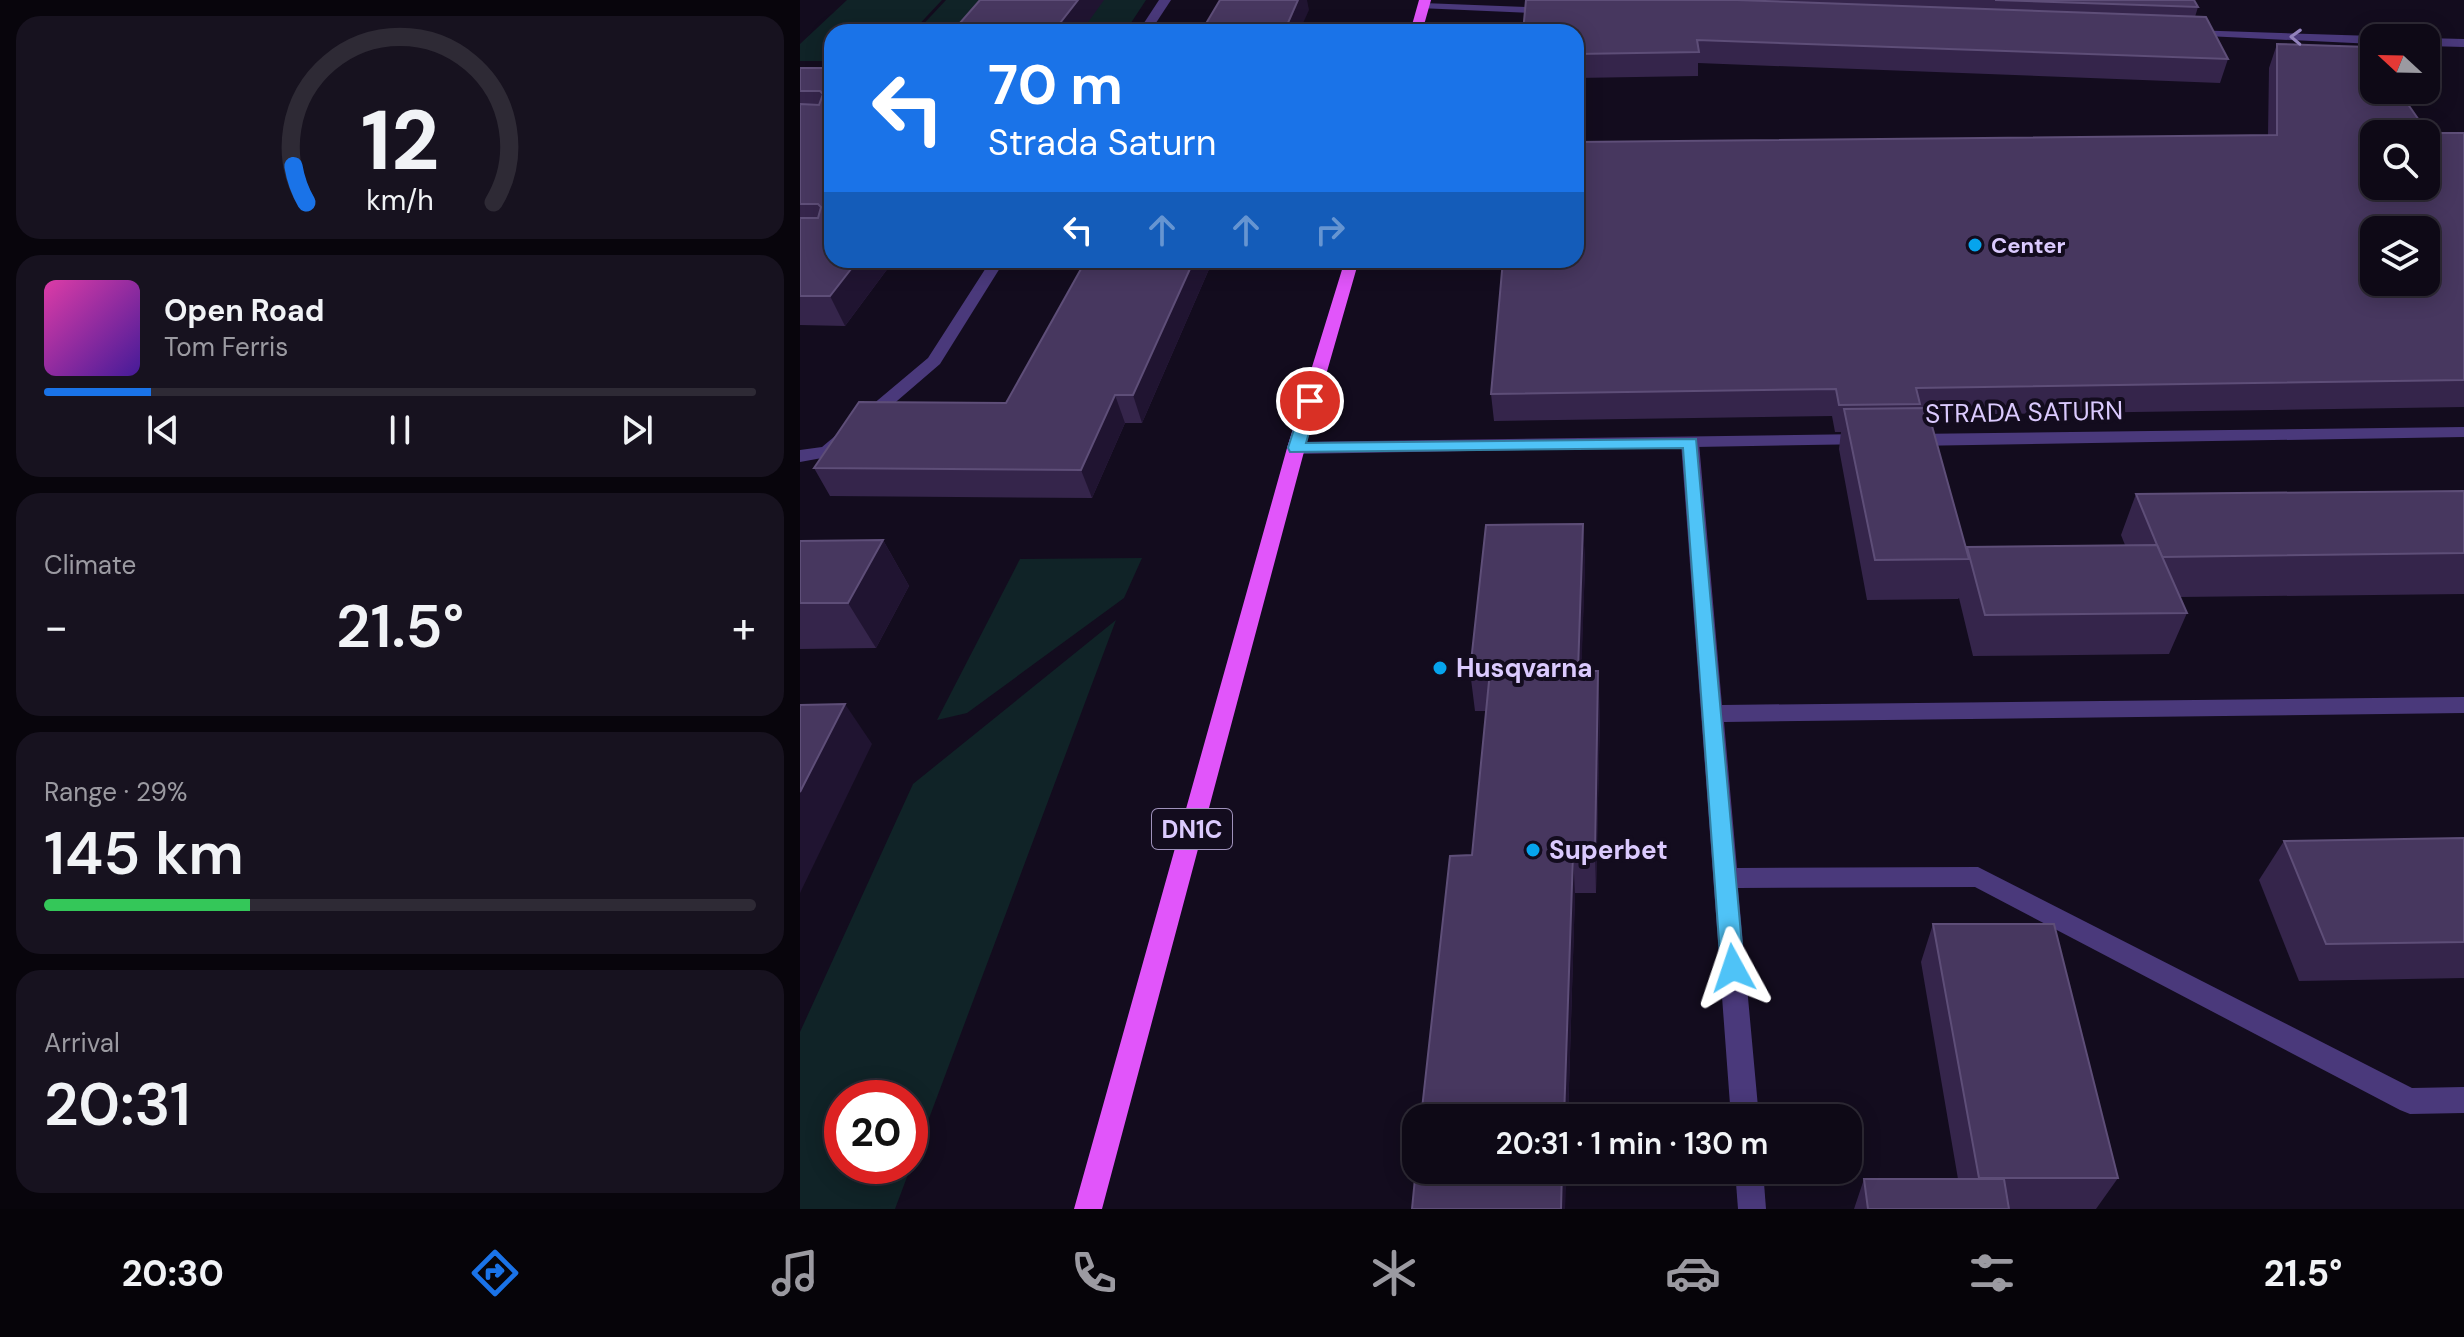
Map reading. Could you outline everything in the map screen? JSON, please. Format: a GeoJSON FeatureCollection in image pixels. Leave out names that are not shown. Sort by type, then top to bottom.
{"type":"FeatureCollection","features":[{"type":"Feature","properties":{"kind":"main road"},"geometry":{"type":"LineString","coordinates":[[1418,24],[1424,3]]}},
{"type":"Feature","properties":{"kind":"main road","name":"DN1C"},"geometry":{"type":"LineString","coordinates":[[1088,1209],[1296,448],[1350,268]]}},
{"type":"Feature","properties":{"kind":"street"},"geometry":{"type":"LineString","coordinates":[[1149,24],[1165,0]]}},
{"type":"Feature","properties":{"kind":"street"},"geometry":{"type":"LineString","coordinates":[[1424,3],[1565,11]]}},
{"type":"Feature","properties":{"kind":"street"},"geometry":{"type":"LineString","coordinates":[[2172,33],[2360,40]]}},
{"type":"Feature","properties":{"kind":"street"},"geometry":{"type":"LineString","coordinates":[[2440,42],[2464,43]]}},
{"type":"Feature","properties":{"kind":"street"},"geometry":{"type":"LineString","coordinates":[[800,456],[827,452],[934,361],[993,268]]}},
{"type":"Feature","properties":{"kind":"street","name":"STRADA SATURN"},"geometry":{"type":"LineString","coordinates":[[1296,448],[2464,432]]}},
{"type":"Feature","properties":{"kind":"street"},"geometry":{"type":"LineString","coordinates":[[1690,443],[1744,1104]]}},
{"type":"Feature","properties":{"kind":"street"},"geometry":{"type":"LineString","coordinates":[[1712,714],[2464,705]]}},
{"type":"Feature","properties":{"kind":"street"},"geometry":{"type":"LineString","coordinates":[[1726,878],[1978,877],[2410,1101],[2464,1100]]}},
{"type":"Feature","properties":{"kind":"street"},"geometry":{"type":"LineString","coordinates":[[1750,1184],[1752,1209]]}},
{"type":"Feature","properties":{"kind":"green space"},"geometry":{"type":"Polygon","coordinates":[[[847,0],[942,0],[920,24],[824,24],[824,61],[800,61],[800,44],[847,0]]]}},
{"type":"Feature","properties":{"kind":"green space"},"geometry":{"type":"Polygon","coordinates":[[[946,0],[1146,0],[1130,24],[924,24],[946,0]]]}},
{"type":"Feature","properties":{"kind":"green space"},"geometry":{"type":"Polygon","coordinates":[[[1142,558],[1124,598],[967,713],[937,720],[1020,559],[1142,558]]]}},
{"type":"Feature","properties":{"kind":"green space"},"geometry":{"type":"Polygon","coordinates":[[[1116,620],[928,1121],[928,1080],[824,1080],[824,1184],[904,1184],[895,1209],[800,1209],[800,1032],[913,784],[1116,620]]]}},
{"type":"Feature","properties":{"kind":"building"},"geometry":{"type":"Polygon","coordinates":[[[980,0],[1078,0],[1059,24],[959,24],[980,0]]]}},
{"type":"Feature","properties":{"kind":"building"},"geometry":{"type":"Polygon","coordinates":[[[1220,0],[1298,0],[1288,24],[1206,24],[1220,0]]]}},
{"type":"Feature","properties":{"kind":"building"},"geometry":{"type":"Polygon","coordinates":[[[1526,0],[1737,0],[2206,17],[2228,59],[1697,40],[1699,52],[1584,54],[1584,24],[1524,24],[1526,0]]]}},
{"type":"Feature","properties":{"kind":"building"},"geometry":{"type":"Polygon","coordinates":[[[1995,0],[2194,0],[2198,7],[1995,0]]]}},
{"type":"Feature","properties":{"kind":"building","name":"Center"},"geometry":{"type":"Polygon","coordinates":[[[2277,44],[2360,47],[2360,104],[2408,104],[2419,120],[2360,120],[2360,200],[2440,200],[2440,133],[2464,133],[2464,380],[1916,388],[1920,404],[1839,405],[1836,389],[1491,394],[1502,268],[1584,268],[1584,142],[2277,135],[2277,44]]]}},
{"type":"Feature","properties":{"kind":"building"},"geometry":{"type":"Polygon","coordinates":[[[800,68],[824,68],[824,268],[852,268],[830,296],[800,296],[800,218],[818,218],[821,207],[818,204],[800,204],[800,104],[819,105],[823,94],[820,91],[800,91],[800,68]]]}},
{"type":"Feature","properties":{"kind":"building"},"geometry":{"type":"Polygon","coordinates":[[[1082,268],[1190,268],[1133,395],[1115,395],[1081,470],[814,468],[859,402],[1006,403],[1082,268]]]}},
{"type":"Feature","properties":{"kind":"building"},"geometry":{"type":"Polygon","coordinates":[[[1927,408],[1969,559],[1875,560],[1844,409],[1927,408]]]}},
{"type":"Feature","properties":{"kind":"building"},"geometry":{"type":"Polygon","coordinates":[[[2464,491],[2464,553],[2162,557],[2136,494],[2464,491]]]}},
{"type":"Feature","properties":{"kind":"building"},"geometry":{"type":"Polygon","coordinates":[[[1583,524],[1578,671],[1598,671],[1595,855],[1573,855],[1564,1104],[1423,1104],[1450,856],[1472,855],[1490,671],[1470,671],[1486,525],[1583,524]]]}},
{"type":"Feature","properties":{"kind":"building"},"geometry":{"type":"Polygon","coordinates":[[[883,540],[848,603],[800,603],[800,541],[883,540]]]}},
{"type":"Feature","properties":{"kind":"building"},"geometry":{"type":"Polygon","coordinates":[[[2157,545],[2187,613],[1985,615],[1967,547],[2157,545]]]}},
{"type":"Feature","properties":{"kind":"building"},"geometry":{"type":"Polygon","coordinates":[[[845,704],[800,792],[800,705],[845,704]]]}},
{"type":"Feature","properties":{"kind":"building"},"geometry":{"type":"Polygon","coordinates":[[[2464,838],[2464,942],[2326,944],[2284,841],[2464,838]]]}},
{"type":"Feature","properties":{"kind":"building"},"geometry":{"type":"Polygon","coordinates":[[[1933,924],[2054,924],[2118,1178],[1979,1178],[1933,924]]]}},
{"type":"Feature","properties":{"kind":"building"},"geometry":{"type":"Polygon","coordinates":[[[1864,1179],[2004,1179],[2009,1209],[1868,1209],[1864,1179]]]}},
{"type":"Feature","properties":{"kind":"building"},"geometry":{"type":"Polygon","coordinates":[[[1414,1184],[1562,1184],[1561,1209],[1412,1209],[1414,1184]]]}},
{"type":"Feature","properties":{"kind":"place","name":"Center"},"geometry":{"type":"Point","coordinates":[1975,245]}},
{"type":"Feature","properties":{"kind":"place","name":"Husqvarna"},"geometry":{"type":"Point","coordinates":[1440,668]}},
{"type":"Feature","properties":{"kind":"place","name":"Superbet"},"geometry":{"type":"Point","coordinates":[1533,850]}},
{"type":"Feature","properties":{"kind":"route"},"geometry":{"type":"LineString","coordinates":[[1310,401],[1296,448],[1690,443],[1733,968]]}}]}
